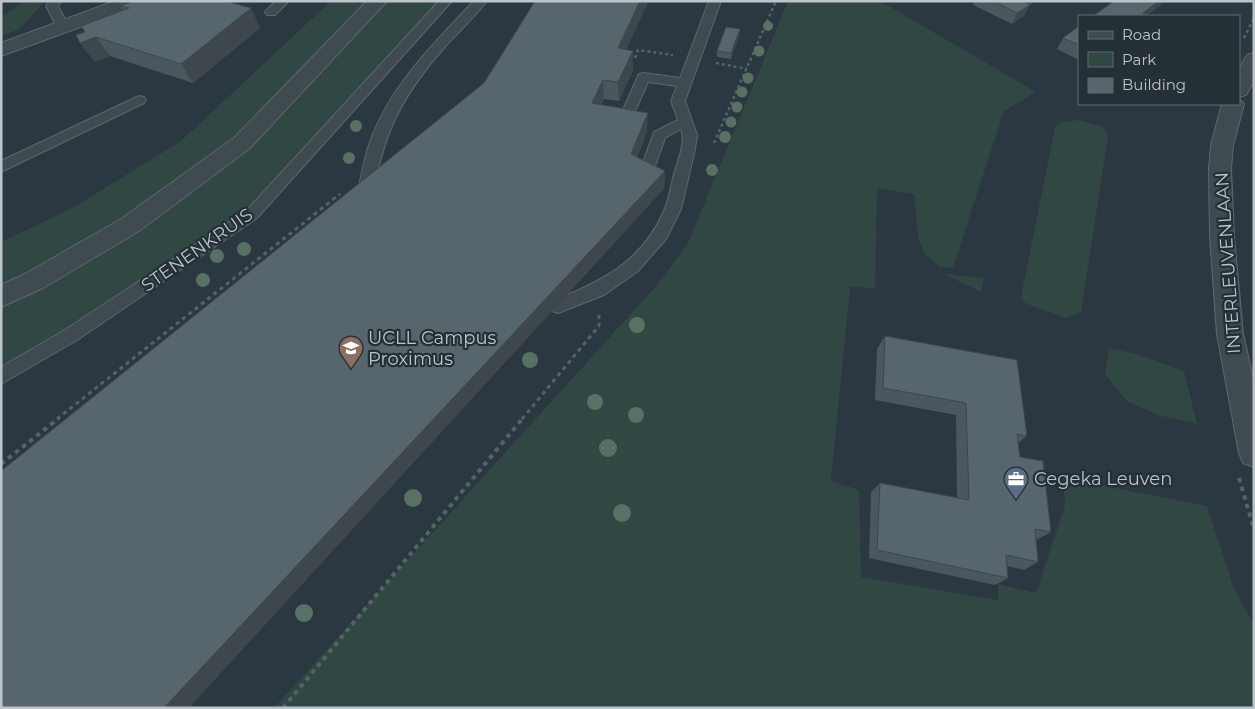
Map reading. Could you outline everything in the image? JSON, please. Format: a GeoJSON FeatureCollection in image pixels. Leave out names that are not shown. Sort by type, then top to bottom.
{"type":"FeatureCollection","features":[{"type":"Feature","properties":{"kind":"street"},"geometry":{"type":"LineString","coordinates":[[1,297],[130,225],[242,143],[378,1]]}},
{"type":"Feature","properties":{"kind":"street"},"geometry":{"type":"LineString","coordinates":[[1,50],[131,2]]}},
{"type":"Feature","properties":{"kind":"street"},"geometry":{"type":"LineString","coordinates":[[1240,88],[1254,58]]}},
{"type":"Feature","properties":{"kind":"street","name":"INTERLEUVENLAAN"},"geometry":{"type":"LineString","coordinates":[[1232,105],[1222,145],[1220,169],[1222,237],[1230,334],[1254,452]]}},
{"type":"Feature","properties":{"kind":"lane"},"geometry":{"type":"LineString","coordinates":[[56,1],[52,6],[63,27]]}},
{"type":"Feature","properties":{"kind":"lane"},"geometry":{"type":"LineString","coordinates":[[271,12],[283,1]]}},
{"type":"Feature","properties":{"kind":"lane","name":"STENENKRUIS"},"geometry":{"type":"LineString","coordinates":[[1,376],[71,335],[252,214],[446,1]]}},
{"type":"Feature","properties":{"kind":"lane"},"geometry":{"type":"LineString","coordinates":[[364,202],[366,173],[387,115],[402,90],[481,1]]}},
{"type":"Feature","properties":{"kind":"lane"},"geometry":{"type":"LineString","coordinates":[[558,306],[598,290],[632,266],[658,239],[674,209],[690,135],[678,101],[715,1]]}},
{"type":"Feature","properties":{"kind":"lane"},"geometry":{"type":"LineString","coordinates":[[599,110],[627,116],[644,77],[684,83]]}},
{"type":"Feature","properties":{"kind":"lane"},"geometry":{"type":"LineString","coordinates":[[1,167],[139,100]]}},
{"type":"Feature","properties":{"kind":"lane"},"geometry":{"type":"LineString","coordinates":[[644,179],[659,135],[686,121]]}},
{"type":"Feature","properties":{"kind":"path"},"geometry":{"type":"LineString","coordinates":[[1242,41],[1254,18]]}},
{"type":"Feature","properties":{"kind":"path"},"geometry":{"type":"LineString","coordinates":[[1,464],[366,173]]}},
{"type":"Feature","properties":{"kind":"path"},"geometry":{"type":"LineString","coordinates":[[283,708],[599,326],[598,290]]}},
{"type":"Feature","properties":{"kind":"green space"},"geometry":{"type":"Polygon","coordinates":[[[24,1],[45,1],[20,29],[1,36],[1,17],[24,1]]]}},
{"type":"Feature","properties":{"kind":"green space"},"geometry":{"type":"Polygon","coordinates":[[[331,1],[446,1],[252,214],[1,376],[1,242],[76,206],[181,141],[331,1]]]}},
{"type":"Feature","properties":{"kind":"green space"},"geometry":{"type":"Polygon","coordinates":[[[788,1],[880,1],[1036,92],[1004,111],[953,267],[941,268],[924,253],[918,238],[914,194],[877,188],[875,288],[850,287],[831,481],[859,490],[861,577],[998,600],[998,584],[1036,593],[1065,505],[1063,478],[1207,506],[1234,589],[1254,624],[1254,708],[274,708],[656,286],[688,243],[788,1]]]}},
{"type":"Feature","properties":{"kind":"green space"},"geometry":{"type":"Polygon","coordinates":[[[1078,120],[1102,127],[1108,136],[1081,312],[1065,318],[1025,303],[1021,297],[1055,127],[1062,122],[1078,120]]]}},
{"type":"Feature","properties":{"kind":"green space"},"geometry":{"type":"Polygon","coordinates":[[[944,274],[984,278],[981,292],[944,274]]]}},
{"type":"Feature","properties":{"kind":"green space"},"geometry":{"type":"Polygon","coordinates":[[[1109,348],[1136,354],[1184,371],[1197,424],[1158,415],[1127,401],[1105,374],[1109,348]]]}},
{"type":"Feature","properties":{"kind":"building"},"geometry":{"type":"Polygon","coordinates":[[[133,1],[226,1],[251,8],[181,64],[96,37],[80,43],[76,35],[85,32],[81,26],[129,8],[120,6],[133,1]]]}},
{"type":"Feature","properties":{"kind":"building"},"geometry":{"type":"Polygon","coordinates":[[[535,1],[640,1],[618,48],[633,51],[618,82],[603,80],[592,103],[648,113],[631,154],[665,171],[164,708],[1,708],[1,471],[484,83],[535,1]]]}},
{"type":"Feature","properties":{"kind":"building"},"geometry":{"type":"Polygon","coordinates":[[[993,1],[1024,1],[1030,5],[1017,13],[993,1]]]}},
{"type":"Feature","properties":{"kind":"building"},"geometry":{"type":"Polygon","coordinates":[[[1114,1],[1159,1],[1143,13],[1145,14],[1143,15],[1094,15],[1114,1]]]}},
{"type":"Feature","properties":{"kind":"building"},"geometry":{"type":"Polygon","coordinates":[[[726,27],[740,29],[731,53],[717,51],[726,27]]]}},
{"type":"Feature","properties":{"kind":"building"},"geometry":{"type":"Polygon","coordinates":[[[1078,27],[1078,45],[1063,38],[1078,27]]]}},
{"type":"Feature","properties":{"kind":"building"},"geometry":{"type":"Polygon","coordinates":[[[885,336],[1017,360],[1027,436],[1017,434],[1020,457],[1043,461],[1051,532],[1035,529],[1038,562],[1006,555],[1008,578],[877,550],[880,483],[969,500],[966,403],[883,388],[885,336]]]}},
{"type":"Feature","properties":{"kind":"place","name":"UCLL Campus Proximus"},"geometry":{"type":"Point","coordinates":[351,369]}},
{"type":"Feature","properties":{"kind":"place","name":"Cegeka Leuven"},"geometry":{"type":"Point","coordinates":[1016,500]}}]}
